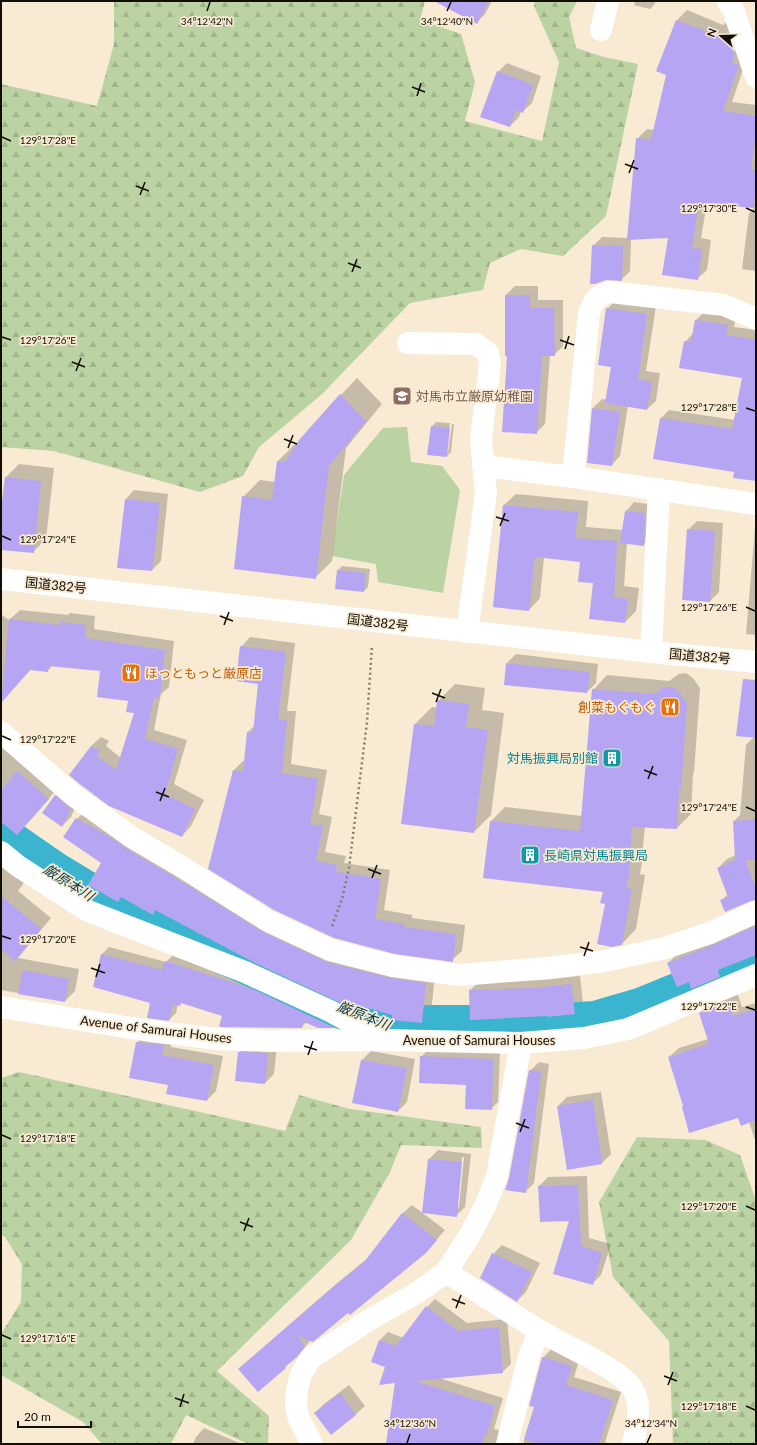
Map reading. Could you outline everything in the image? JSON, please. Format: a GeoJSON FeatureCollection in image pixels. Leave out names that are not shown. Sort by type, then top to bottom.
{"type":"FeatureCollection","features":[{"type":"Feature","properties":{"kind":"main road"},"geometry":{"type":"LineString","coordinates":[[601,30],[608,1]]}},
{"type":"Feature","properties":{"kind":"main road"},"geometry":{"type":"LineString","coordinates":[[728,1],[734,12],[756,77]]}},
{"type":"Feature","properties":{"kind":"main road"},"geometry":{"type":"LineString","coordinates":[[573,477],[589,313],[593,301],[600,295],[610,292],[724,305],[756,319]]}},
{"type":"Feature","properties":{"kind":"main road"},"geometry":{"type":"LineString","coordinates":[[408,343],[476,344],[488,353],[490,364],[481,439],[486,493],[467,632]]}},
{"type":"Feature","properties":{"kind":"main road"},"geometry":{"type":"LineString","coordinates":[[483,466],[573,477],[756,504]]}},
{"type":"Feature","properties":{"kind":"main road"},"geometry":{"type":"LineString","coordinates":[[651,652],[659,489]]}},
{"type":"Feature","properties":{"kind":"main road","name":"国道382号"},"geometry":{"type":"LineString","coordinates":[[1,579],[467,632],[756,662]]}},
{"type":"Feature","properties":{"kind":"main road"},"geometry":{"type":"LineString","coordinates":[[1,732],[73,795],[133,838],[268,921],[330,950],[392,966],[459,975],[605,961],[665,948],[710,933],[756,912]]}},
{"type":"Feature","properties":{"kind":"main road"},"geometry":{"type":"LineString","coordinates":[[1,852],[18,866],[88,911],[245,972],[330,1011],[383,1040]]}},
{"type":"Feature","properties":{"kind":"main road","name":"Avenue of Samurai Houses"},"geometry":{"type":"LineString","coordinates":[[1,1007],[150,1032],[218,1039],[272,1042],[383,1040],[521,1043],[584,1038],[628,1029],[756,975]]}},
{"type":"Feature","properties":{"kind":"main road"},"geometry":{"type":"LineString","coordinates":[[312,1444],[299,1419],[296,1406],[297,1390],[301,1374],[311,1358],[372,1318],[418,1292],[446,1272],[474,1229],[497,1176],[521,1043]]}},
{"type":"Feature","properties":{"kind":"main road"},"geometry":{"type":"LineString","coordinates":[[446,1272],[543,1332],[611,1370],[625,1380],[632,1388],[639,1407],[633,1444]]}},
{"type":"Feature","properties":{"kind":"main road"},"geometry":{"type":"LineString","coordinates":[[507,1444],[529,1356],[535,1342],[543,1332]]}},
{"type":"Feature","properties":{"kind":"path"},"geometry":{"type":"LineString","coordinates":[[324,947],[342,899],[349,868],[367,722],[373,621]]}},
{"type":"Feature","properties":{"kind":"green space"},"geometry":{"type":"Polygon","coordinates":[[[114,1],[425,1],[420,20],[461,34],[475,82],[465,121],[542,141],[559,62],[534,6],[535,1],[577,1],[569,17],[576,48],[604,57],[638,64],[606,216],[563,256],[521,249],[490,263],[483,290],[410,303],[321,395],[259,447],[243,476],[200,492],[54,451],[1,447],[1,84],[97,106],[114,44],[114,1]]]}},
{"type":"Feature","properties":{"kind":"green space"},"geometry":{"type":"Polygon","coordinates":[[[407,427],[411,462],[442,466],[460,490],[443,593],[378,582],[376,564],[332,556],[344,475],[383,428],[407,427]]]}},
{"type":"Feature","properties":{"kind":"green space"},"geometry":{"type":"Polygon","coordinates":[[[19,1072],[285,1131],[299,1095],[350,1109],[481,1127],[482,1148],[401,1145],[390,1172],[351,1240],[217,1371],[269,1416],[268,1444],[248,1444],[186,1415],[171,1444],[105,1444],[101,1443],[83,1422],[1,1375],[1,1334],[21,1302],[22,1264],[5,1237],[1,1235],[1,1078],[19,1072]]]}},
{"type":"Feature","properties":{"kind":"green space"},"geometry":{"type":"Polygon","coordinates":[[[637,1137],[705,1140],[740,1155],[756,1201],[756,1444],[673,1444],[669,1341],[613,1277],[599,1202],[637,1137]]]}},
{"type":"Feature","properties":{"kind":"building"},"geometry":{"type":"Polygon","coordinates":[[[434,1],[489,1],[477,24],[434,1]]]}},
{"type":"Feature","properties":{"kind":"building"},"geometry":{"type":"Polygon","coordinates":[[[676,20],[714,34],[715,32],[729,37],[735,54],[732,63],[739,65],[723,111],[756,116],[756,130],[751,169],[756,170],[754,208],[699,203],[692,248],[702,249],[698,280],[662,275],[668,238],[627,240],[636,138],[651,140],[666,75],[656,71],[676,20]]]}},
{"type":"Feature","properties":{"kind":"building"},"geometry":{"type":"Polygon","coordinates":[[[497,71],[533,85],[523,113],[516,110],[510,127],[480,117],[497,71]]]}},
{"type":"Feature","properties":{"kind":"building"},"geometry":{"type":"Polygon","coordinates":[[[592,245],[623,246],[622,281],[606,280],[595,284],[590,284],[592,245]]]}},
{"type":"Feature","properties":{"kind":"building"},"geometry":{"type":"Polygon","coordinates":[[[505,295],[530,295],[530,308],[554,308],[555,356],[542,356],[537,434],[502,432],[507,356],[505,356],[505,295]]]}},
{"type":"Feature","properties":{"kind":"building"},"geometry":{"type":"Polygon","coordinates":[[[606,308],[647,314],[638,379],[652,382],[647,410],[605,403],[611,367],[598,365],[606,308]]]}},
{"type":"Feature","properties":{"kind":"building"},"geometry":{"type":"Polygon","coordinates":[[[695,320],[728,325],[726,335],[756,340],[756,481],[733,478],[734,472],[653,459],[660,418],[732,429],[742,378],[679,368],[684,341],[691,342],[695,320]]]}},
{"type":"Feature","properties":{"kind":"building"},"geometry":{"type":"Polygon","coordinates":[[[340,394],[366,421],[329,466],[316,579],[234,569],[242,496],[272,500],[277,461],[285,462],[299,440],[340,394]]]}},
{"type":"Feature","properties":{"kind":"building"},"geometry":{"type":"Polygon","coordinates":[[[592,408],[620,412],[612,466],[587,463],[592,408]]]}},
{"type":"Feature","properties":{"kind":"building"},"geometry":{"type":"Polygon","coordinates":[[[431,426],[450,428],[447,457],[427,455],[431,426]]]}},
{"type":"Feature","properties":{"kind":"building"},"geometry":{"type":"Polygon","coordinates":[[[5,477],[41,481],[34,553],[1,550],[1,509],[5,477]]]}},
{"type":"Feature","properties":{"kind":"building"},"geometry":{"type":"Polygon","coordinates":[[[125,499],[160,503],[152,571],[117,568],[125,499]]]}},
{"type":"Feature","properties":{"kind":"building"},"geometry":{"type":"Polygon","coordinates":[[[503,505],[578,512],[575,538],[617,541],[614,597],[628,599],[625,623],[589,619],[593,583],[578,582],[580,562],[535,557],[529,611],[493,607],[503,505]]]}},
{"type":"Feature","properties":{"kind":"building"},"geometry":{"type":"Polygon","coordinates":[[[625,511],[645,513],[644,546],[620,543],[625,511]]]}},
{"type":"Feature","properties":{"kind":"building"},"geometry":{"type":"Polygon","coordinates":[[[687,529],[715,531],[710,602],[682,600],[687,529]]]}},
{"type":"Feature","properties":{"kind":"building"},"geometry":{"type":"Polygon","coordinates":[[[337,570],[366,573],[364,592],[335,589],[337,570]]]}},
{"type":"Feature","properties":{"kind":"building"},"geometry":{"type":"Polygon","coordinates":[[[9,619],[59,625],[60,622],[86,625],[85,638],[165,650],[160,697],[154,697],[145,739],[178,749],[165,794],[195,809],[182,837],[109,806],[69,775],[91,746],[100,751],[97,756],[116,770],[134,713],[126,712],[128,701],[97,697],[100,671],[49,666],[48,672],[30,670],[1,703],[9,619]]]}},
{"type":"Feature","properties":{"kind":"building"},"geometry":{"type":"Polygon","coordinates":[[[240,646],[286,652],[278,720],[287,720],[282,773],[318,779],[310,824],[323,826],[316,861],[337,865],[336,872],[381,879],[375,919],[404,924],[403,927],[456,934],[453,962],[395,954],[334,938],[274,910],[208,869],[233,770],[243,772],[247,732],[253,732],[258,684],[236,681],[240,646]]]}},
{"type":"Feature","properties":{"kind":"building"},"geometry":{"type":"Polygon","coordinates":[[[506,663],[590,672],[587,693],[504,685],[506,663]]]}},
{"type":"Feature","properties":{"kind":"building"},"geometry":{"type":"Polygon","coordinates":[[[743,679],[756,680],[756,738],[736,736],[743,679]]]}},
{"type":"Feature","properties":{"kind":"building"},"geometry":{"type":"Polygon","coordinates":[[[664,687],[672,687],[676,689],[687,703],[681,788],[679,788],[677,829],[632,827],[630,871],[626,888],[632,889],[622,945],[611,947],[597,944],[605,904],[600,903],[603,892],[483,878],[490,821],[580,831],[592,689],[654,694],[664,687]]]}},
{"type":"Feature","properties":{"kind":"building"},"geometry":{"type":"Polygon","coordinates":[[[437,700],[469,704],[466,727],[488,730],[474,833],[401,824],[414,724],[434,726],[437,700]]]}},
{"type":"Feature","properties":{"kind":"building"},"geometry":{"type":"Polygon","coordinates":[[[17,771],[49,799],[17,835],[1,822],[1,790],[17,771]]]}},
{"type":"Feature","properties":{"kind":"building"},"geometry":{"type":"Polygon","coordinates":[[[55,795],[71,809],[62,827],[42,813],[55,795]]]}},
{"type":"Feature","properties":{"kind":"building"},"geometry":{"type":"Polygon","coordinates":[[[76,818],[110,837],[127,849],[263,932],[327,962],[390,978],[426,983],[422,1023],[392,1020],[392,1015],[351,1003],[349,1007],[257,964],[155,910],[153,915],[121,897],[118,902],[88,885],[101,863],[63,837],[76,818]]]}},
{"type":"Feature","properties":{"kind":"building"},"geometry":{"type":"Polygon","coordinates":[[[756,819],[756,860],[745,860],[756,888],[756,900],[725,912],[720,900],[728,897],[717,868],[735,860],[733,821],[756,819]]]}},
{"type":"Feature","properties":{"kind":"building"},"geometry":{"type":"Polygon","coordinates":[[[1,896],[41,929],[15,961],[1,949],[1,896]]]}},
{"type":"Feature","properties":{"kind":"building"},"geometry":{"type":"Polygon","coordinates":[[[756,926],[756,955],[718,970],[720,977],[691,989],[689,982],[677,987],[667,963],[756,926]]]}},
{"type":"Feature","properties":{"kind":"building"},"geometry":{"type":"Polygon","coordinates":[[[101,954],[162,970],[165,961],[253,989],[335,1028],[318,1028],[304,1022],[302,1028],[222,1027],[219,1026],[222,1016],[181,1003],[180,1006],[173,1004],[169,1021],[147,1018],[150,1003],[93,987],[101,954]]]}},
{"type":"Feature","properties":{"kind":"building"},"geometry":{"type":"Polygon","coordinates":[[[23,970],[69,979],[65,1002],[18,994],[23,970]]]}},
{"type":"Feature","properties":{"kind":"building"},"geometry":{"type":"Polygon","coordinates":[[[571,984],[575,1014],[547,1017],[470,1020],[469,990],[534,988],[571,984]]]}},
{"type":"Feature","properties":{"kind":"building"},"geometry":{"type":"Polygon","coordinates":[[[728,1001],[733,1016],[756,1009],[756,1120],[741,1126],[738,1118],[689,1133],[683,1106],[668,1057],[709,1044],[699,1013],[728,1001]]]}},
{"type":"Feature","properties":{"kind":"building"},"geometry":{"type":"Polygon","coordinates":[[[136,1042],[164,1045],[162,1055],[214,1065],[207,1101],[166,1094],[168,1085],[129,1078],[136,1042]]]}},
{"type":"Feature","properties":{"kind":"building"},"geometry":{"type":"Polygon","coordinates":[[[238,1052],[268,1053],[265,1084],[235,1081],[238,1052]]]}},
{"type":"Feature","properties":{"kind":"building"},"geometry":{"type":"Polygon","coordinates":[[[420,1056],[493,1059],[492,1110],[465,1109],[466,1085],[419,1083],[420,1056]]]}},
{"type":"Feature","properties":{"kind":"building"},"geometry":{"type":"Polygon","coordinates":[[[361,1060],[407,1068],[398,1112],[352,1103],[361,1060]]]}},
{"type":"Feature","properties":{"kind":"building"},"geometry":{"type":"Polygon","coordinates":[[[529,1070],[541,1072],[526,1193],[505,1190],[509,1178],[529,1070]]]}},
{"type":"Feature","properties":{"kind":"building"},"geometry":{"type":"Polygon","coordinates":[[[593,1100],[602,1164],[567,1170],[557,1106],[593,1100]]]}},
{"type":"Feature","properties":{"kind":"building"},"geometry":{"type":"Polygon","coordinates":[[[428,1159],[462,1162],[457,1217],[422,1213],[428,1159]]]}},
{"type":"Feature","properties":{"kind":"building"},"geometry":{"type":"Polygon","coordinates":[[[578,1185],[581,1246],[602,1253],[593,1285],[553,1274],[569,1221],[540,1222],[538,1186],[578,1185]]]}},
{"type":"Feature","properties":{"kind":"building"},"geometry":{"type":"Polygon","coordinates":[[[402,1213],[437,1240],[426,1253],[350,1315],[348,1313],[313,1342],[298,1336],[305,1347],[297,1357],[285,1367],[286,1368],[258,1392],[238,1369],[364,1262],[402,1213]]]}},
{"type":"Feature","properties":{"kind":"building"},"geometry":{"type":"Polygon","coordinates":[[[492,1253],[532,1272],[517,1302],[480,1278],[492,1253]]]}},
{"type":"Feature","properties":{"kind":"building"},"geometry":{"type":"Polygon","coordinates":[[[426,1306],[458,1331],[499,1327],[503,1373],[415,1381],[495,1406],[487,1434],[485,1434],[482,1444],[386,1444],[395,1383],[379,1385],[385,1367],[371,1362],[379,1340],[396,1346],[426,1306]]]}},
{"type":"Feature","properties":{"kind":"building"},"geometry":{"type":"Polygon","coordinates":[[[542,1357],[572,1366],[566,1385],[613,1400],[599,1444],[538,1444],[524,1439],[534,1407],[529,1406],[542,1357]]]}},
{"type":"Feature","properties":{"kind":"building"},"geometry":{"type":"Polygon","coordinates":[[[340,1393],[356,1415],[331,1435],[314,1413],[340,1393]]]}},
{"type":"Feature","properties":{"kind":"waterway","name":"厳原本川"},"geometry":{"type":"LineString","coordinates":[[1,837],[53,873],[101,902],[216,948],[342,1007],[394,1027],[531,1027],[595,1023],[643,1009],[756,960]]}},
{"type":"Feature","properties":{"kind":"place","name":"対馬市立厳原幼稚園"},"geometry":{"type":"Point","coordinates":[402,396]}},
{"type":"Feature","properties":{"kind":"place","name":"ほっともっと厳原店"},"geometry":{"type":"Point","coordinates":[131,673]}},
{"type":"Feature","properties":{"kind":"place","name":"創菜もぐもぐ"},"geometry":{"type":"Point","coordinates":[670,707]}},
{"type":"Feature","properties":{"kind":"place","name":"対馬振興局別館"},"geometry":{"type":"Point","coordinates":[612,758]}},
{"type":"Feature","properties":{"kind":"place","name":"長崎県対馬振興局"},"geometry":{"type":"Point","coordinates":[530,855]}}]}
